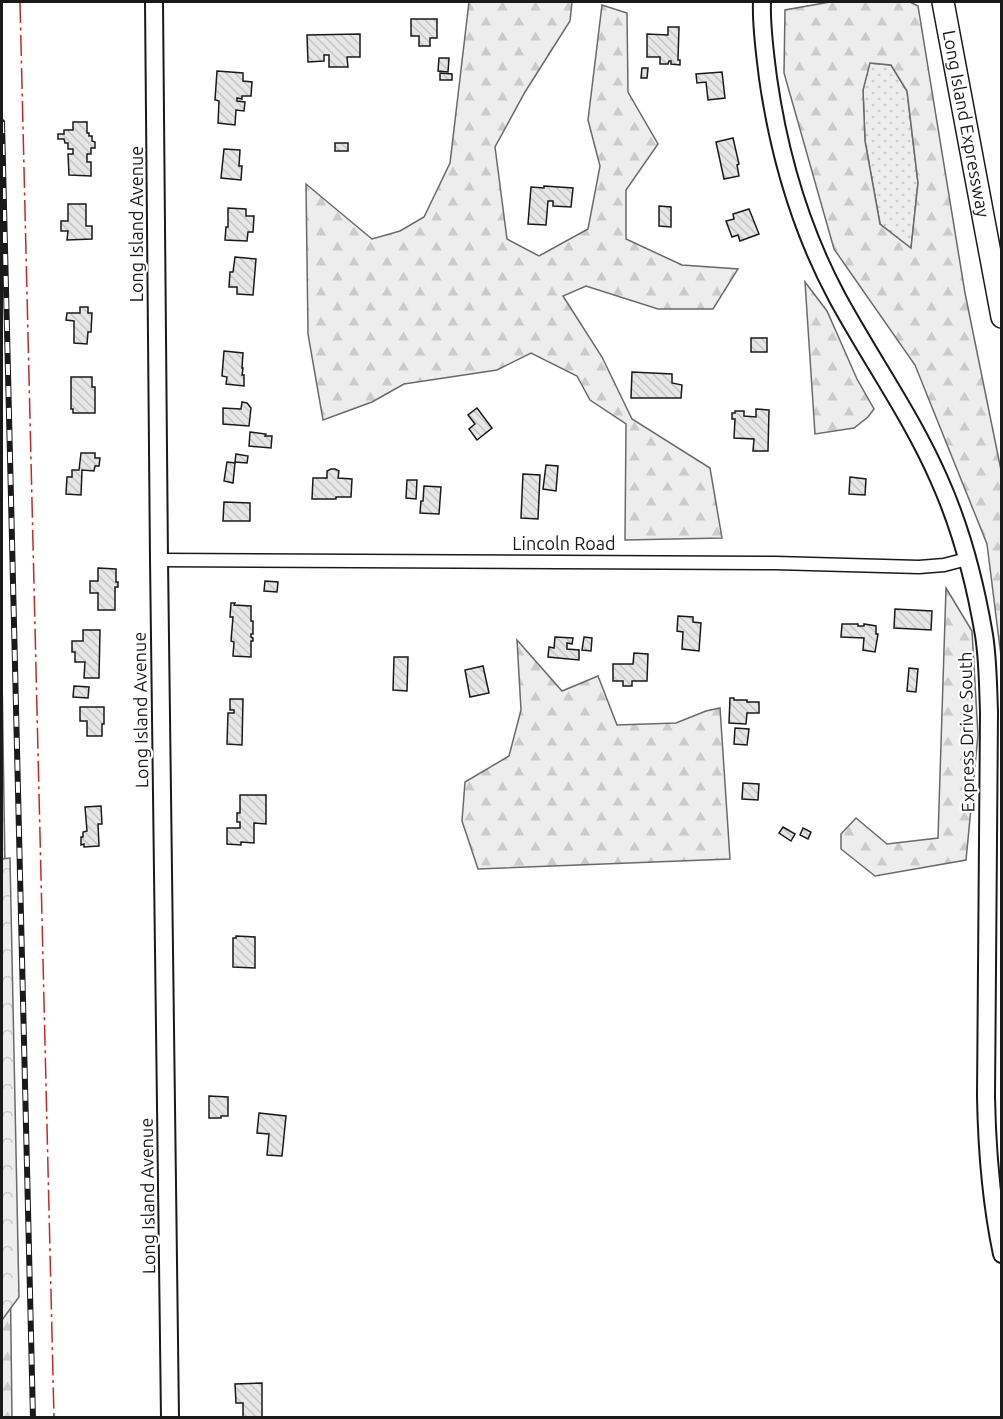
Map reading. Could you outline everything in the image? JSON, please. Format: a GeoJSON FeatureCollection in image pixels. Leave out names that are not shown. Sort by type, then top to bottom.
{"type":"FeatureCollection","features":[{"type":"Feature","properties":{"kind":"highway","name":"Long Island Expressway"},"geometry":{"type":"LineString","coordinates":[[943,2],[1002,317]]}},
{"type":"Feature","properties":{"kind":"street","name":"Long Island Avenue"},"geometry":{"type":"LineString","coordinates":[[154,2],[170,1418]]}},
{"type":"Feature","properties":{"kind":"street","name":"Express Drive South"},"geometry":{"type":"LineString","coordinates":[[762,2],[767,70],[777,131],[802,219],[836,295],[928,454],[949,504],[967,559],[984,635],[988,684],[989,766],[986,1124],[992,1195],[1002,1254]]}},
{"type":"Feature","properties":{"kind":"street","name":"Lincoln Road"},"geometry":{"type":"LineString","coordinates":[[159,560],[775,562],[919,567],[944,565],[967,559]]}},
{"type":"Feature","properties":{"kind":"green space"},"geometry":{"type":"Polygon","coordinates":[[[469,2],[572,2],[570,21],[525,92],[495,147],[507,239],[539,256],[588,229],[600,166],[588,120],[602,5],[627,13],[628,92],[658,144],[626,190],[626,239],[682,265],[738,269],[713,309],[658,309],[586,286],[563,296],[602,357],[632,419],[710,468],[722,538],[625,540],[626,424],[590,400],[577,376],[531,353],[497,370],[404,384],[372,402],[323,420],[308,334],[306,184],[372,239],[400,231],[424,217],[450,163],[469,2]]]}},
{"type":"Feature","properties":{"kind":"green space"},"geometry":{"type":"Polygon","coordinates":[[[830,2],[910,2],[918,6],[965,293],[1001,470],[1001,656],[987,544],[915,365],[834,249],[784,73],[785,10],[830,2]],[[870,63],[863,90],[865,141],[880,224],[911,248],[918,183],[907,91],[891,65],[870,63]]]}},
{"type":"Feature","properties":{"kind":"green space"},"geometry":{"type":"Polygon","coordinates":[[[869,63],[891,65],[907,91],[918,183],[911,249],[880,224],[865,141],[863,90],[869,63]]]}},
{"type":"Feature","properties":{"kind":"green space"},"geometry":{"type":"Polygon","coordinates":[[[805,282],[827,311],[857,379],[874,409],[854,428],[815,434],[805,282]]]}},
{"type":"Feature","properties":{"kind":"green space"},"geometry":{"type":"Polygon","coordinates":[[[946,588],[972,631],[978,735],[966,860],[875,876],[841,849],[841,834],[856,818],[887,844],[938,838],[946,588]]]}},
{"type":"Feature","properties":{"kind":"green space"},"geometry":{"type":"Polygon","coordinates":[[[517,640],[562,691],[598,676],[617,725],[676,723],[720,708],[730,859],[478,869],[462,821],[465,782],[509,756],[521,710],[517,640]]]}},
{"type":"Feature","properties":{"kind":"green space"},"geometry":{"type":"Polygon","coordinates":[[[2,674],[6,930],[12,1418],[2,1417],[2,674]]]}},
{"type":"Feature","properties":{"kind":"green space"},"geometry":{"type":"Polygon","coordinates":[[[10,858],[19,1297],[2,1320],[2,859],[10,858]]]}},
{"type":"Feature","properties":{"kind":"building"},"geometry":{"type":"Polygon","coordinates":[[[411,19],[437,19],[437,38],[430,38],[430,46],[419,46],[419,36],[411,36],[411,19]]]}},
{"type":"Feature","properties":{"kind":"building"},"geometry":{"type":"Polygon","coordinates":[[[668,27],[679,27],[678,60],[680,60],[680,65],[671,64],[671,61],[668,64],[660,64],[660,57],[647,57],[647,34],[668,35],[668,27]]]}},
{"type":"Feature","properties":{"kind":"building"},"geometry":{"type":"Polygon","coordinates":[[[360,34],[360,57],[347,57],[348,67],[329,67],[329,55],[324,55],[324,61],[308,62],[307,35],[360,34]]]}},
{"type":"Feature","properties":{"kind":"building"},"geometry":{"type":"Polygon","coordinates":[[[439,58],[449,58],[448,72],[438,71],[439,58]]]}},
{"type":"Feature","properties":{"kind":"building"},"geometry":{"type":"Polygon","coordinates":[[[642,68],[648,68],[647,78],[641,78],[642,68]]]}},
{"type":"Feature","properties":{"kind":"building"},"geometry":{"type":"Polygon","coordinates":[[[217,71],[243,73],[243,81],[252,82],[251,96],[237,98],[237,101],[245,102],[244,111],[236,110],[235,125],[218,123],[219,101],[215,100],[217,71]]]}},
{"type":"Feature","properties":{"kind":"building"},"geometry":{"type":"Polygon","coordinates":[[[722,72],[725,98],[708,100],[706,82],[697,83],[696,74],[722,72]]]}},
{"type":"Feature","properties":{"kind":"building"},"geometry":{"type":"Polygon","coordinates":[[[440,73],[452,74],[452,80],[440,80],[440,73]]]}},
{"type":"Feature","properties":{"kind":"building"},"geometry":{"type":"Polygon","coordinates":[[[73,122],[87,122],[87,133],[95,142],[95,148],[91,148],[91,154],[87,154],[87,162],[91,162],[91,176],[69,175],[68,154],[73,154],[73,149],[68,149],[68,143],[65,143],[64,139],[58,139],[58,134],[64,134],[64,130],[73,130],[73,122]]]}},
{"type":"Feature","properties":{"kind":"building"},"geometry":{"type":"Polygon","coordinates":[[[733,138],[739,164],[737,165],[739,176],[724,179],[716,142],[733,138]]]}},
{"type":"Feature","properties":{"kind":"building"},"geometry":{"type":"Polygon","coordinates":[[[335,143],[348,143],[348,151],[335,151],[335,143]]]}},
{"type":"Feature","properties":{"kind":"building"},"geometry":{"type":"Polygon","coordinates":[[[224,149],[240,150],[241,180],[221,178],[224,149]]]}},
{"type":"Feature","properties":{"kind":"building"},"geometry":{"type":"Polygon","coordinates":[[[544,186],[573,188],[571,207],[553,206],[553,201],[548,201],[546,225],[528,224],[531,187],[544,188],[544,186]]]}},
{"type":"Feature","properties":{"kind":"building"},"geometry":{"type":"Polygon","coordinates":[[[68,204],[86,204],[86,226],[92,226],[92,239],[67,240],[68,231],[61,231],[61,221],[68,221],[68,204]]]}},
{"type":"Feature","properties":{"kind":"building"},"geometry":{"type":"Polygon","coordinates":[[[659,206],[671,207],[671,227],[659,226],[659,206]]]}},
{"type":"Feature","properties":{"kind":"building"},"geometry":{"type":"Polygon","coordinates":[[[228,208],[246,209],[246,216],[254,216],[253,232],[248,232],[247,241],[225,240],[228,208]]]}},
{"type":"Feature","properties":{"kind":"building"},"geometry":{"type":"Polygon","coordinates":[[[749,209],[759,234],[740,241],[738,235],[732,237],[726,221],[734,219],[733,214],[749,209]]]}},
{"type":"Feature","properties":{"kind":"building"},"geometry":{"type":"Polygon","coordinates":[[[235,257],[256,259],[253,295],[237,294],[237,287],[229,287],[230,272],[233,272],[235,257]]]}},
{"type":"Feature","properties":{"kind":"building"},"geometry":{"type":"Polygon","coordinates":[[[80,307],[88,307],[88,313],[92,313],[91,332],[88,332],[87,344],[74,343],[74,321],[66,320],[67,313],[80,313],[80,307]]]}},
{"type":"Feature","properties":{"kind":"building"},"geometry":{"type":"Polygon","coordinates":[[[751,338],[767,338],[767,352],[751,352],[751,338]]]}},
{"type":"Feature","properties":{"kind":"building"},"geometry":{"type":"Polygon","coordinates":[[[224,351],[243,353],[244,386],[226,384],[227,377],[222,376],[224,351]]]}},
{"type":"Feature","properties":{"kind":"building"},"geometry":{"type":"Polygon","coordinates":[[[632,372],[672,374],[672,383],[682,385],[681,398],[631,398],[632,372]]]}},
{"type":"Feature","properties":{"kind":"building"},"geometry":{"type":"Polygon","coordinates":[[[71,377],[92,377],[92,387],[95,387],[95,413],[73,413],[71,377]]]}},
{"type":"Feature","properties":{"kind":"building"},"geometry":{"type":"Polygon","coordinates":[[[242,402],[247,403],[251,408],[249,426],[223,424],[223,408],[241,409],[242,402]]]}},
{"type":"Feature","properties":{"kind":"building"},"geometry":{"type":"Polygon","coordinates":[[[477,408],[492,428],[477,440],[469,429],[475,424],[468,415],[477,408]]]}},
{"type":"Feature","properties":{"kind":"building"},"geometry":{"type":"Polygon","coordinates":[[[756,409],[769,410],[768,451],[753,451],[754,439],[734,438],[735,419],[732,419],[732,413],[744,411],[744,416],[756,417],[756,409]]]}},
{"type":"Feature","properties":{"kind":"building"},"geometry":{"type":"Polygon","coordinates":[[[250,432],[272,436],[271,448],[249,446],[250,432]]]}},
{"type":"Feature","properties":{"kind":"building"},"geometry":{"type":"Polygon","coordinates":[[[81,453],[95,453],[95,458],[100,458],[99,466],[95,466],[94,471],[82,470],[81,495],[66,494],[67,477],[72,477],[72,470],[79,470],[81,453]]]}},
{"type":"Feature","properties":{"kind":"building"},"geometry":{"type":"Polygon","coordinates":[[[236,454],[248,456],[247,463],[235,462],[236,454]]]}},
{"type":"Feature","properties":{"kind":"building"},"geometry":{"type":"Polygon","coordinates":[[[227,462],[235,463],[233,483],[224,481],[227,462]]]}},
{"type":"Feature","properties":{"kind":"building"},"geometry":{"type":"Polygon","coordinates":[[[546,465],[558,466],[556,491],[543,489],[546,465]]]}},
{"type":"Feature","properties":{"kind":"building"},"geometry":{"type":"Polygon","coordinates":[[[331,469],[339,471],[338,478],[352,479],[351,497],[312,499],[313,478],[327,478],[327,471],[331,469]]]}},
{"type":"Feature","properties":{"kind":"building"},"geometry":{"type":"Polygon","coordinates":[[[523,474],[540,475],[538,519],[521,518],[523,474]]]}},
{"type":"Feature","properties":{"kind":"building"},"geometry":{"type":"Polygon","coordinates":[[[850,477],[866,479],[865,495],[849,494],[850,477]]]}},
{"type":"Feature","properties":{"kind":"building"},"geometry":{"type":"Polygon","coordinates":[[[407,480],[417,480],[416,499],[406,498],[407,480]]]}},
{"type":"Feature","properties":{"kind":"building"},"geometry":{"type":"Polygon","coordinates":[[[424,486],[441,487],[439,514],[420,513],[424,486]]]}},
{"type":"Feature","properties":{"kind":"building"},"geometry":{"type":"Polygon","coordinates":[[[224,502],[250,503],[250,521],[223,521],[224,502]]]}},
{"type":"Feature","properties":{"kind":"building"},"geometry":{"type":"Polygon","coordinates":[[[98,568],[116,569],[118,587],[115,587],[115,610],[98,610],[98,593],[90,593],[90,581],[98,581],[98,568]]]}},
{"type":"Feature","properties":{"kind":"building"},"geometry":{"type":"Polygon","coordinates":[[[265,581],[278,582],[277,592],[264,591],[265,581]]]}},
{"type":"Feature","properties":{"kind":"building"},"geometry":{"type":"Polygon","coordinates":[[[231,603],[251,606],[253,641],[251,641],[251,657],[233,656],[231,603]]]}},
{"type":"Feature","properties":{"kind":"building"},"geometry":{"type":"Polygon","coordinates":[[[895,609],[932,611],[931,630],[894,628],[895,609]]]}},
{"type":"Feature","properties":{"kind":"building"},"geometry":{"type":"Polygon","coordinates":[[[678,616],[693,617],[693,622],[701,623],[699,651],[682,649],[683,632],[677,631],[678,616]]]}},
{"type":"Feature","properties":{"kind":"building"},"geometry":{"type":"Polygon","coordinates":[[[842,624],[876,626],[876,634],[878,634],[875,652],[863,650],[864,638],[841,637],[842,624]]]}},
{"type":"Feature","properties":{"kind":"building"},"geometry":{"type":"Polygon","coordinates":[[[83,630],[100,630],[99,678],[84,678],[85,662],[75,662],[72,641],[83,641],[83,630]]]}},
{"type":"Feature","properties":{"kind":"building"},"geometry":{"type":"Polygon","coordinates":[[[555,637],[573,638],[572,644],[567,643],[567,649],[579,650],[579,660],[548,657],[549,647],[554,648],[555,637]]]}},
{"type":"Feature","properties":{"kind":"building"},"geometry":{"type":"Polygon","coordinates":[[[584,637],[592,638],[591,651],[582,650],[584,637]]]}},
{"type":"Feature","properties":{"kind":"building"},"geometry":{"type":"Polygon","coordinates":[[[634,653],[648,654],[647,681],[632,681],[632,686],[623,686],[623,681],[613,681],[613,664],[633,664],[634,653]]]}},
{"type":"Feature","properties":{"kind":"building"},"geometry":{"type":"Polygon","coordinates":[[[394,657],[408,657],[407,691],[393,690],[394,657]]]}},
{"type":"Feature","properties":{"kind":"building"},"geometry":{"type":"Polygon","coordinates":[[[483,666],[489,693],[470,697],[465,670],[483,666]]]}},
{"type":"Feature","properties":{"kind":"building"},"geometry":{"type":"Polygon","coordinates":[[[909,668],[918,669],[916,692],[907,691],[909,668]]]}},
{"type":"Feature","properties":{"kind":"building"},"geometry":{"type":"Polygon","coordinates":[[[74,686],[89,687],[88,698],[73,697],[74,686]]]}},
{"type":"Feature","properties":{"kind":"building"},"geometry":{"type":"Polygon","coordinates":[[[730,698],[759,702],[759,713],[747,713],[746,724],[729,723],[730,698]]]}},
{"type":"Feature","properties":{"kind":"building"},"geometry":{"type":"Polygon","coordinates":[[[230,699],[243,699],[242,745],[227,744],[228,713],[234,713],[234,710],[230,710],[230,699]]]}},
{"type":"Feature","properties":{"kind":"building"},"geometry":{"type":"Polygon","coordinates":[[[80,707],[104,707],[102,736],[87,736],[87,721],[80,721],[80,707]]]}},
{"type":"Feature","properties":{"kind":"building"},"geometry":{"type":"Polygon","coordinates":[[[735,728],[749,729],[747,745],[734,744],[735,728]]]}},
{"type":"Feature","properties":{"kind":"building"},"geometry":{"type":"Polygon","coordinates":[[[743,783],[759,784],[758,800],[742,799],[743,783]]]}},
{"type":"Feature","properties":{"kind":"building"},"geometry":{"type":"Polygon","coordinates":[[[240,795],[266,795],[266,824],[254,823],[254,843],[227,844],[227,828],[240,828],[237,813],[240,813],[240,795]]]}},
{"type":"Feature","properties":{"kind":"building"},"geometry":{"type":"Polygon","coordinates":[[[101,806],[102,824],[98,824],[99,846],[84,847],[84,844],[81,845],[81,837],[83,837],[83,832],[87,831],[85,807],[101,806]]]}},
{"type":"Feature","properties":{"kind":"building"},"geometry":{"type":"Polygon","coordinates":[[[783,827],[795,834],[791,841],[779,833],[783,827]]]}},
{"type":"Feature","properties":{"kind":"building"},"geometry":{"type":"Polygon","coordinates":[[[803,828],[811,832],[808,839],[800,835],[803,828]]]}},
{"type":"Feature","properties":{"kind":"building"},"geometry":{"type":"Polygon","coordinates":[[[236,936],[255,937],[255,968],[233,967],[233,938],[236,936]]]}},
{"type":"Feature","properties":{"kind":"building"},"geometry":{"type":"Polygon","coordinates":[[[209,1096],[228,1097],[228,1116],[209,1118],[209,1096]]]}},
{"type":"Feature","properties":{"kind":"building"},"geometry":{"type":"Polygon","coordinates":[[[259,1113],[286,1116],[282,1156],[267,1155],[269,1134],[257,1133],[259,1113]]]}},
{"type":"Feature","properties":{"kind":"building"},"geometry":{"type":"Polygon","coordinates":[[[262,1383],[262,1418],[243,1418],[243,1403],[236,1403],[235,1384],[262,1383]]]}},
{"type":"Feature","properties":{"kind":"railway"},"geometry":{"type":"LineString","coordinates":[[2,122],[33,1418]]}},
{"type":"Feature","properties":{"kind":"power"},"geometry":{"type":"LineString","coordinates":[[20,2],[54,1418]]}}]}
